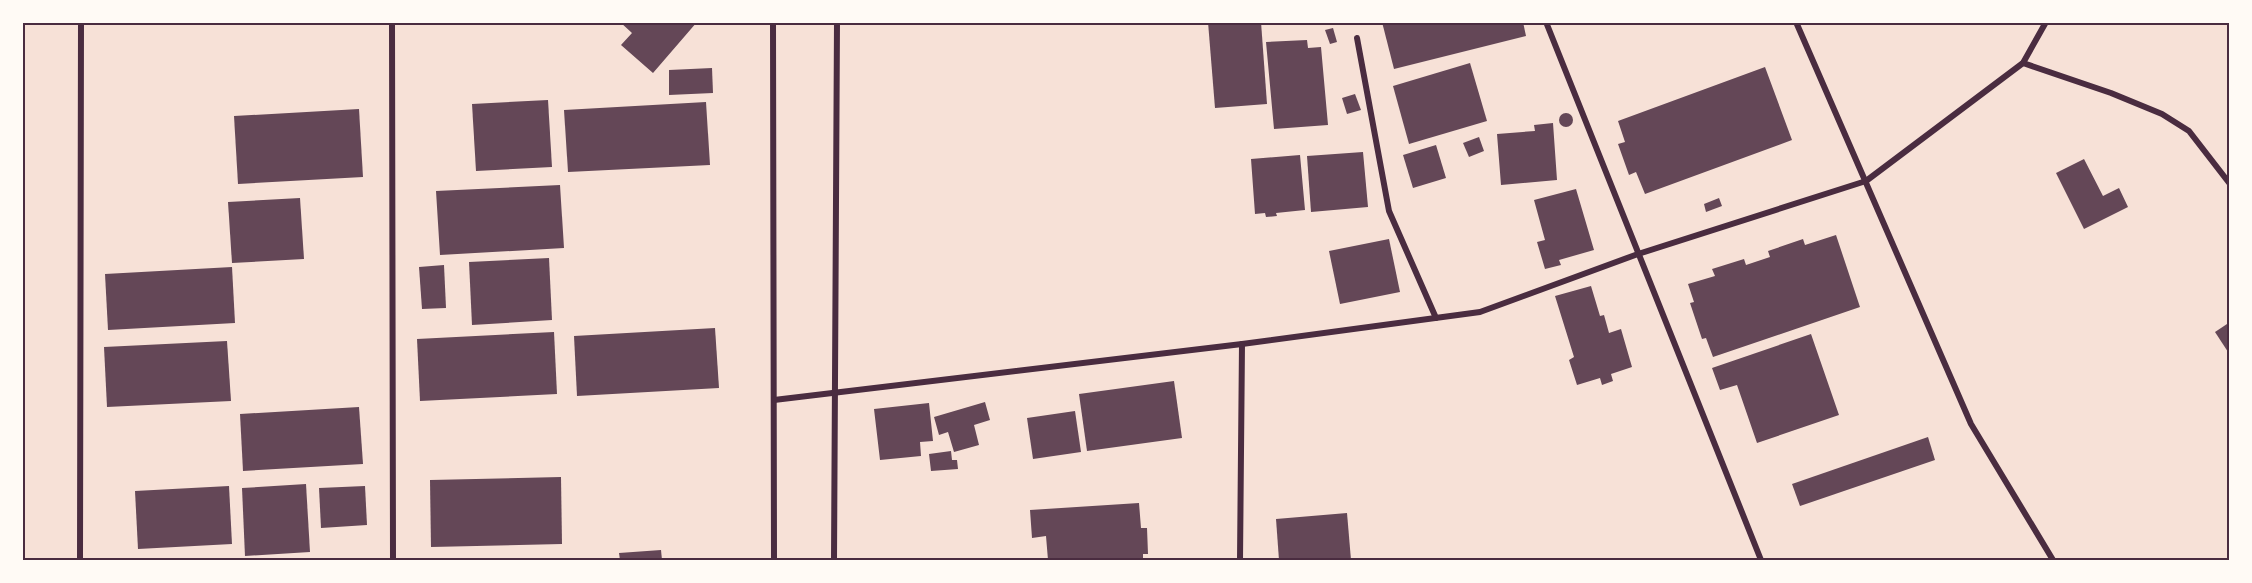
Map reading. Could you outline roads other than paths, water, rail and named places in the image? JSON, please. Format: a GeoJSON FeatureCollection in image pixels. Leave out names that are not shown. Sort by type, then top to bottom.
{"type":"FeatureCollection","features":[{"type":"Feature","properties":{"kind":"street"},"geometry":{"type":"LineString","coordinates":[[80,561],[81,22]]}},
{"type":"Feature","properties":{"kind":"street"},"geometry":{"type":"LineString","coordinates":[[392,22],[393,561]]}},
{"type":"Feature","properties":{"kind":"street"},"geometry":{"type":"LineString","coordinates":[[773,22],[774,561]]}},
{"type":"Feature","properties":{"kind":"street"},"geometry":{"type":"LineString","coordinates":[[834,561],[837,22]]}},
{"type":"Feature","properties":{"kind":"street"},"geometry":{"type":"LineString","coordinates":[[1546,22],[1761,561]]}},
{"type":"Feature","properties":{"kind":"street"},"geometry":{"type":"LineString","coordinates":[[1796,22],[1971,424],[2053,561]]}},
{"type":"Feature","properties":{"kind":"street"},"geometry":{"type":"LineString","coordinates":[[774,400],[1242,344],[1480,312],[1638,254],[1866,181],[2023,63],[2046,22]]}},
{"type":"Feature","properties":{"kind":"street"},"geometry":{"type":"LineString","coordinates":[[1357,38],[1389,211],[1436,318]]}},
{"type":"Feature","properties":{"kind":"street"},"geometry":{"type":"LineString","coordinates":[[2023,63],[2111,93],[2162,114],[2189,131],[2229,184]]}},
{"type":"Feature","properties":{"kind":"street"},"geometry":{"type":"LineString","coordinates":[[1240,561],[1242,344]]}}]}
